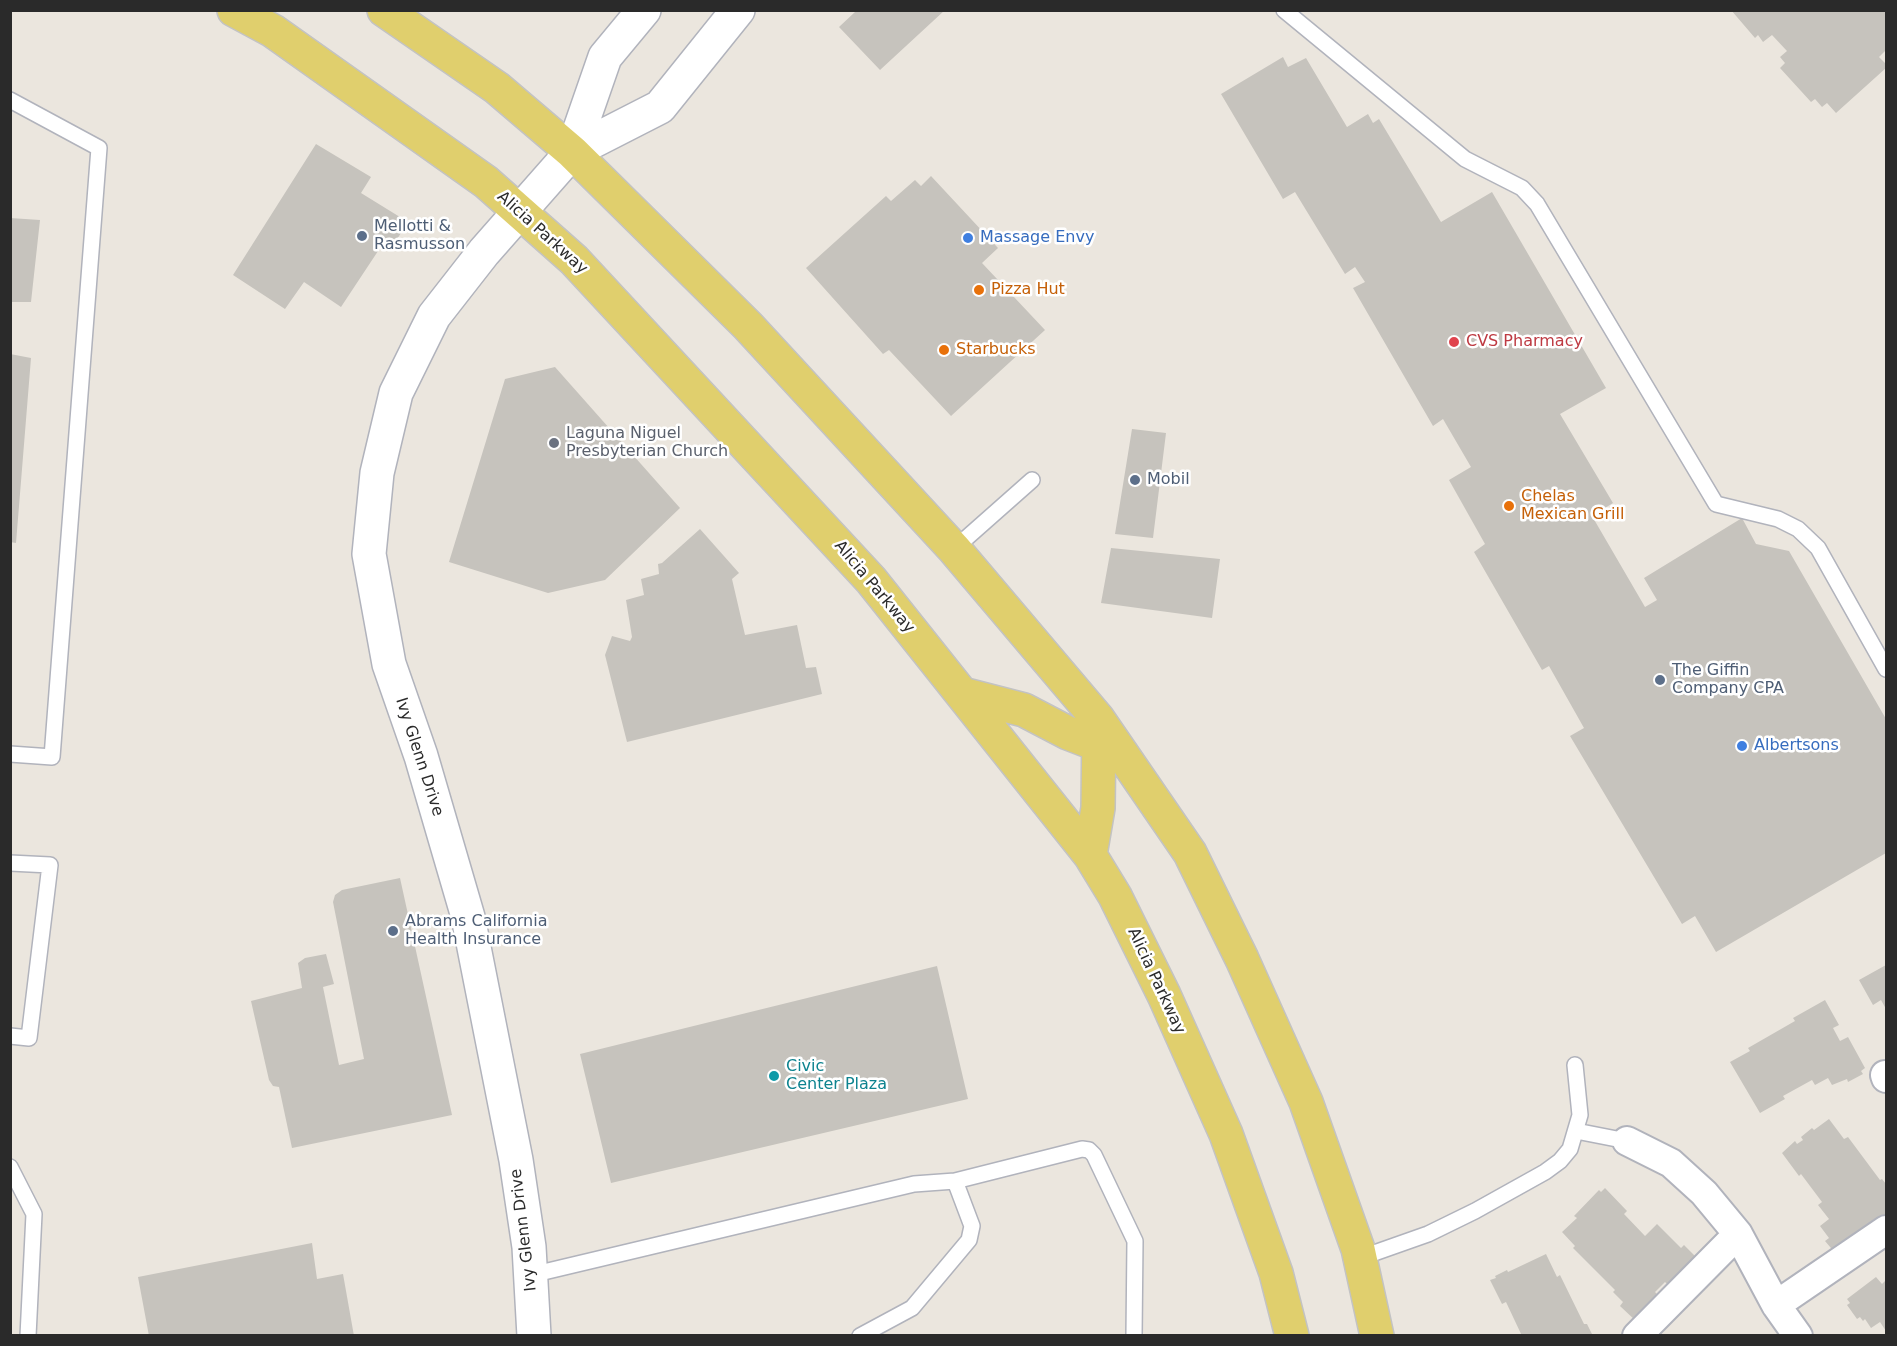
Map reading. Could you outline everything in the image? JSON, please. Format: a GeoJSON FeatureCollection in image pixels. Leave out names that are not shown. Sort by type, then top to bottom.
{"type":"FeatureCollection","features":[{"type":"Feature","properties":{"kind":"main road","name":"Alicia Parkway"},"geometry":{"type":"LineString","coordinates":[[234,10],[273,31],[486,182],[574,260],[871,580],[1090,855],[1115,896],[1164,995],[1226,1134],[1276,1273],[1292,1335]]}},
{"type":"Feature","properties":{"kind":"main road"},"geometry":{"type":"LineString","coordinates":[[384,10],[497,88],[572,152],[748,326],[954,549],[1105,738],[1190,853],[1242,959],[1306,1102],[1360,1258],[1377,1335]]}},
{"type":"Feature","properties":{"kind":"main road"},"geometry":{"type":"LineString","coordinates":[[962,694],[1023,710],[1068,733],[1105,738]]}},
{"type":"Feature","properties":{"kind":"main road"},"geometry":{"type":"LineString","coordinates":[[1090,855],[1098,808],[1105,738]]}},
{"type":"Feature","properties":{"kind":"street"},"geometry":{"type":"LineString","coordinates":[[572,152],[605,57],[644,10]]}},
{"type":"Feature","properties":{"kind":"street"},"geometry":{"type":"LineString","coordinates":[[572,152],[660,106],[738,10]]}},
{"type":"Feature","properties":{"kind":"street","name":"Ivy Glenn Drive"},"geometry":{"type":"LineString","coordinates":[[534,1335],[529,1247],[511,1130],[468,917],[421,756],[389,664],[369,554],[376,473],[396,393],[434,316],[518,212],[572,152]]}},
{"type":"Feature","properties":{"kind":"street"},"geometry":{"type":"LineString","coordinates":[[1627,1141],[1671,1163],[1704,1193],[1738,1234],[1776,1305],[1798,1335]]}},
{"type":"Feature","properties":{"kind":"street"},"geometry":{"type":"LineString","coordinates":[[1776,1305],[1887,1230]]}},
{"type":"Feature","properties":{"kind":"street"},"geometry":{"type":"LineString","coordinates":[[1637,1335],[1738,1234]]}},
{"type":"Feature","properties":{"kind":"lane"},"geometry":{"type":"LineString","coordinates":[[1284,10],[1465,159],[1522,189],[1537,204],[1716,504],[1778,519],[1798,529],[1818,548],[1887,669]]}},
{"type":"Feature","properties":{"kind":"lane"},"geometry":{"type":"LineString","coordinates":[[10,100],[99,148],[52,757],[10,754]]}},
{"type":"Feature","properties":{"kind":"lane"},"geometry":{"type":"LineString","coordinates":[[954,549],[1032,480]]}},
{"type":"Feature","properties":{"kind":"lane"},"geometry":{"type":"LineString","coordinates":[[10,863],[50,865],[29,1038],[10,1036]]}},
{"type":"Feature","properties":{"kind":"lane"},"geometry":{"type":"LineString","coordinates":[[1360,1258],[1428,1234],[1475,1211],[1545,1172],[1560,1161],[1570,1149],[1580,1115],[1575,1065]]}},
{"type":"Feature","properties":{"kind":"lane"},"geometry":{"type":"LineString","coordinates":[[1576,1131],[1627,1141]]}},
{"type":"Feature","properties":{"kind":"lane"},"geometry":{"type":"LineString","coordinates":[[531,1275],[914,1184],[955,1181],[1082,1149],[1089,1150],[1094,1155],[1135,1240],[1134,1335]]}},
{"type":"Feature","properties":{"kind":"lane"},"geometry":{"type":"LineString","coordinates":[[10,1167],[34,1214],[28,1335]]}},
{"type":"Feature","properties":{"kind":"lane"},"geometry":{"type":"LineString","coordinates":[[860,1335],[912,1308],[969,1240],[972,1226],[955,1181]]}},
{"type":"Feature","properties":{"kind":"building"},"geometry":{"type":"Polygon","coordinates":[[[854,10],[945,10],[880,70],[839,27],[855,12],[854,10]]]}},
{"type":"Feature","properties":{"kind":"building"},"geometry":{"type":"Polygon","coordinates":[[[1731,10],[1886,10],[1886,50],[1879,57],[1886,64],[1886,68],[1836,113],[1827,103],[1822,107],[1815,99],[1811,102],[1780,68],[1785,63],[1780,57],[1787,51],[1772,35],[1763,42],[1758,35],[1755,38],[1731,10]]]}},
{"type":"Feature","properties":{"kind":"building"},"geometry":{"type":"Polygon","coordinates":[[[1283,57],[1288,67],[1306,58],[1347,127],[1368,114],[1373,123],[1379,119],[1441,222],[1492,192],[1606,388],[1560,414],[1613,503],[1592,516],[1645,607],[1657,600],[1644,578],[1742,518],[1756,544],[1789,551],[1886,719],[1886,853],[1716,952],[1695,916],[1682,924],[1570,736],[1584,728],[1549,666],[1542,670],[1474,552],[1485,544],[1449,480],[1471,467],[1443,419],[1433,426],[1353,288],[1365,282],[1355,267],[1345,274],[1295,192],[1283,199],[1221,94],[1283,57]]]}},
{"type":"Feature","properties":{"kind":"building"},"geometry":{"type":"Polygon","coordinates":[[[316,144],[371,177],[361,193],[408,222],[392,247],[384,242],[341,307],[304,282],[285,309],[233,275],[316,144]]]}},
{"type":"Feature","properties":{"kind":"building"},"geometry":{"type":"Polygon","coordinates":[[[931,176],[998,248],[982,263],[1045,330],[951,416],[889,350],[883,354],[806,268],[886,196],[891,201],[915,180],[921,186],[931,176]]]}},
{"type":"Feature","properties":{"kind":"building"},"geometry":{"type":"Polygon","coordinates":[[[10,218],[40,220],[31,302],[10,302],[10,218]]]}},
{"type":"Feature","properties":{"kind":"building"},"geometry":{"type":"Polygon","coordinates":[[[10,354],[31,358],[16,543],[10,542],[10,354]]]}},
{"type":"Feature","properties":{"kind":"building","name":"Laguna Niguel Presbyterian Church"},"geometry":{"type":"Polygon","coordinates":[[[555,367],[680,508],[605,580],[548,593],[449,562],[505,379],[555,367]]]}},
{"type":"Feature","properties":{"kind":"building"},"geometry":{"type":"Polygon","coordinates":[[[1132,429],[1166,433],[1153,538],[1115,534],[1132,429]]]}},
{"type":"Feature","properties":{"kind":"building"},"geometry":{"type":"Polygon","coordinates":[[[700,529],[739,573],[732,579],[745,635],[797,625],[806,668],[816,667],[822,694],[627,742],[605,655],[612,636],[630,641],[632,637],[626,600],[644,595],[641,579],[659,574],[658,564],[700,529]]]}},
{"type":"Feature","properties":{"kind":"building"},"geometry":{"type":"Polygon","coordinates":[[[1111,548],[1220,559],[1212,618],[1101,603],[1111,548]]]}},
{"type":"Feature","properties":{"kind":"building"},"geometry":{"type":"Polygon","coordinates":[[[400,878],[452,1115],[292,1148],[279,1087],[273,1086],[269,1080],[251,1001],[302,988],[298,963],[305,958],[326,954],[334,984],[323,987],[339,1065],[364,1059],[333,902],[335,895],[342,890],[400,878]]]}},
{"type":"Feature","properties":{"kind":"building"},"geometry":{"type":"Polygon","coordinates":[[[1886,965],[1886,1009],[1881,1000],[1873,1005],[1859,980],[1886,965]]]}},
{"type":"Feature","properties":{"kind":"building","name":"Civic Center Plaza"},"geometry":{"type":"Polygon","coordinates":[[[937,966],[968,1099],[611,1183],[580,1054],[937,966]]]}},
{"type":"Feature","properties":{"kind":"building"},"geometry":{"type":"Polygon","coordinates":[[[1825,1000],[1839,1025],[1833,1028],[1840,1041],[1848,1037],[1865,1068],[1861,1071],[1863,1074],[1848,1082],[1847,1079],[1832,1085],[1828,1078],[1815,1085],[1812,1080],[1783,1096],[1785,1099],[1760,1113],[1730,1062],[1750,1051],[1748,1048],[1795,1021],[1793,1018],[1825,1000]]]}},
{"type":"Feature","properties":{"kind":"building"},"geometry":{"type":"Polygon","coordinates":[[[1829,1119],[1844,1139],[1848,1137],[1880,1180],[1882,1179],[1886,1184],[1886,1221],[1881,1225],[1876,1218],[1865,1226],[1871,1234],[1836,1254],[1825,1241],[1829,1238],[1820,1226],[1829,1219],[1818,1205],[1822,1202],[1782,1153],[1795,1141],[1797,1144],[1803,1140],[1801,1137],[1812,1128],[1814,1130],[1829,1119]]]}},
{"type":"Feature","properties":{"kind":"building"},"geometry":{"type":"Polygon","coordinates":[[[1605,1188],[1627,1211],[1624,1214],[1645,1236],[1657,1224],[1681,1248],[1684,1245],[1696,1257],[1672,1289],[1665,1282],[1655,1292],[1661,1298],[1637,1322],[1620,1306],[1623,1302],[1613,1292],[1615,1290],[1573,1248],[1575,1246],[1562,1232],[1577,1218],[1574,1216],[1599,1190],[1601,1192],[1605,1188]]]}},
{"type":"Feature","properties":{"kind":"building"},"geometry":{"type":"Polygon","coordinates":[[[312,1243],[317,1279],[343,1274],[354,1336],[149,1336],[138,1277],[312,1243]]]}},
{"type":"Feature","properties":{"kind":"building"},"geometry":{"type":"Polygon","coordinates":[[[1546,1254],[1557,1277],[1560,1275],[1584,1324],[1587,1324],[1593,1336],[1522,1336],[1506,1302],[1502,1304],[1490,1280],[1507,1270],[1508,1272],[1546,1254]]]}},
{"type":"Feature","properties":{"kind":"building"},"geometry":{"type":"Polygon","coordinates":[[[1876,1277],[1882,1284],[1886,1280],[1886,1331],[1880,1322],[1871,1328],[1865,1319],[1863,1321],[1860,1317],[1857,1319],[1847,1305],[1850,1303],[1847,1299],[1876,1277]]]}},
{"type":"Feature","properties":{"kind":"place","name":"Mellotti & Rasmusson"},"geometry":{"type":"Point","coordinates":[362,236]}},
{"type":"Feature","properties":{"kind":"place","name":"Massage Envy"},"geometry":{"type":"Point","coordinates":[968,238]}},
{"type":"Feature","properties":{"kind":"place","name":"Pizza Hut"},"geometry":{"type":"Point","coordinates":[979,290]}},
{"type":"Feature","properties":{"kind":"place","name":"CVS Pharmacy"},"geometry":{"type":"Point","coordinates":[1454,342]}},
{"type":"Feature","properties":{"kind":"place","name":"Starbucks"},"geometry":{"type":"Point","coordinates":[944,350]}},
{"type":"Feature","properties":{"kind":"place","name":"Laguna Niguel Presbyterian Church"},"geometry":{"type":"Point","coordinates":[554,443]}},
{"type":"Feature","properties":{"kind":"place","name":"Mobil"},"geometry":{"type":"Point","coordinates":[1135,480]}},
{"type":"Feature","properties":{"kind":"place","name":"Chelas Mexican Grill"},"geometry":{"type":"Point","coordinates":[1509,506]}},
{"type":"Feature","properties":{"kind":"place","name":"The Giffin Company CPA"},"geometry":{"type":"Point","coordinates":[1660,680]}},
{"type":"Feature","properties":{"kind":"place","name":"Albertsons"},"geometry":{"type":"Point","coordinates":[1742,746]}},
{"type":"Feature","properties":{"kind":"place","name":"Abrams California Health Insurance"},"geometry":{"type":"Point","coordinates":[393,931]}},
{"type":"Feature","properties":{"kind":"place","name":"Civic Center Plaza"},"geometry":{"type":"Point","coordinates":[774,1076]}}]}
